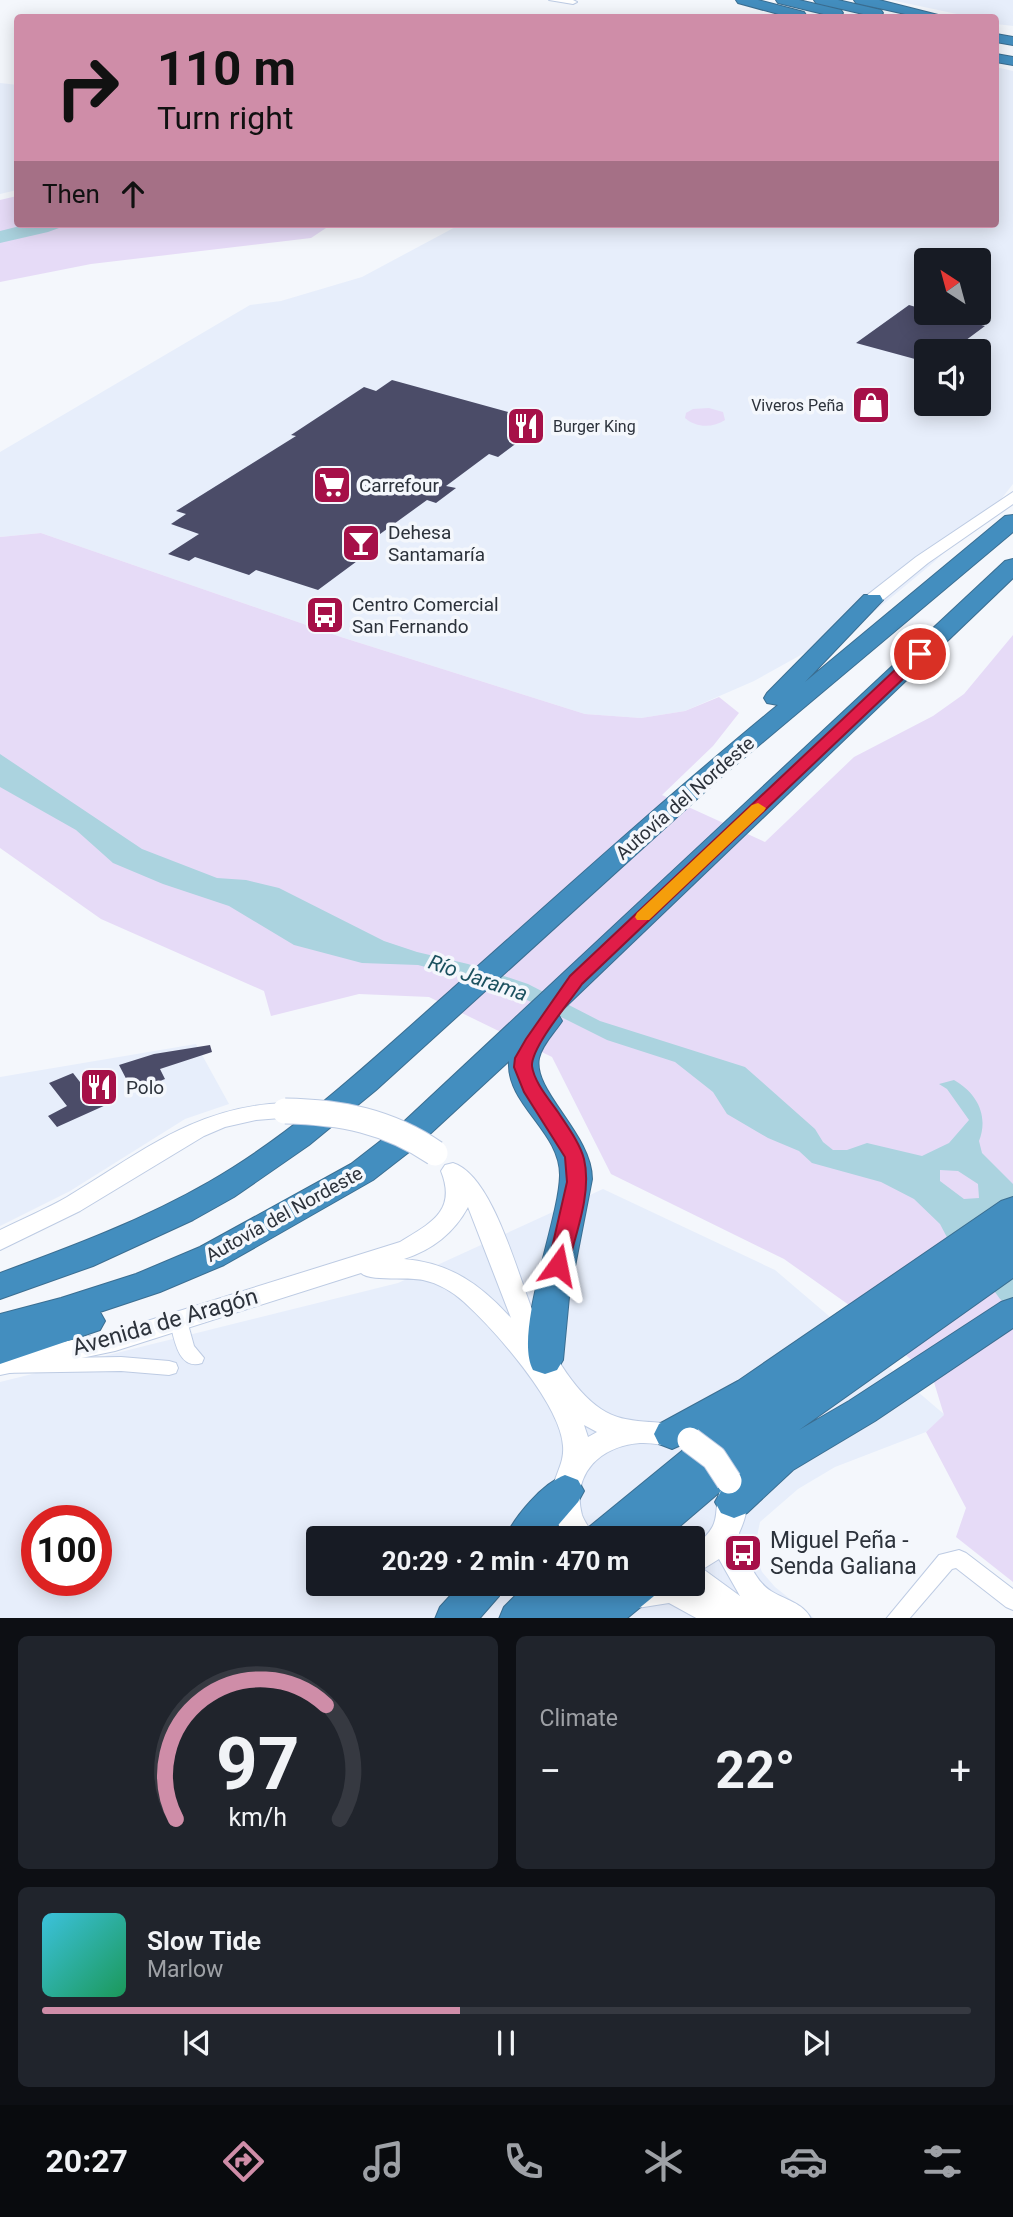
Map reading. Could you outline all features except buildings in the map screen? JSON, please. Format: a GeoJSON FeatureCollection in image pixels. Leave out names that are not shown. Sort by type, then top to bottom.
{"type":"FeatureCollection","features":[{"type":"Feature","properties":{"kind":"highway"},"geometry":{"type":"LineString","coordinates":[[743,0],[794,14]]}},
{"type":"Feature","properties":{"kind":"highway"},"geometry":{"type":"LineString","coordinates":[[783,0],[837,14]]}},
{"type":"Feature","properties":{"kind":"highway"},"geometry":{"type":"LineString","coordinates":[[821,0],[879,14]]}},
{"type":"Feature","properties":{"kind":"highway"},"geometry":{"type":"LineString","coordinates":[[860,0],[916,14]]}},
{"type":"Feature","properties":{"kind":"highway"},"geometry":{"type":"LineString","coordinates":[[860,0],[925,14]]}},
{"type":"Feature","properties":{"kind":"highway","name":"Autovía del Nordeste"},"geometry":{"type":"LineString","coordinates":[[0,1286],[55,1267],[136,1233],[223,1189],[298,1137],[365,1083],[711,773],[1013,521]]}},
{"type":"Feature","properties":{"kind":"highway"},"geometry":{"type":"LineString","coordinates":[[545,1360],[546,1331],[553,1290],[577,1182],[575,1157],[534,1092],[514,1053],[576,980],[1013,566]]}},
{"type":"Feature","properties":{"kind":"highway"},"geometry":{"type":"LineString","coordinates":[[711,773],[743,731],[872,600]]}},
{"type":"Feature","properties":{"kind":"highway","name":"Autovía del Nordeste"},"geometry":{"type":"LineString","coordinates":[[0,1327],[62,1311],[148,1283],[212,1256],[362,1172],[514,1053]]}},
{"type":"Feature","properties":{"kind":"highway"},"geometry":{"type":"LineString","coordinates":[[0,1350],[114,1312],[222,1265],[260,1246],[312,1202]]}},
{"type":"Feature","properties":{"kind":"highway"},"geometry":{"type":"LineString","coordinates":[[653,1526],[786,1421],[951,1278],[1013,1209]]}},
{"type":"Feature","properties":{"kind":"highway"},"geometry":{"type":"LineString","coordinates":[[601,1526],[652,1493],[756,1415],[1013,1236]]}},
{"type":"Feature","properties":{"kind":"highway"},"geometry":{"type":"LineString","coordinates":[[681,1437],[751,1391],[951,1278],[1013,1261]]}},
{"type":"Feature","properties":{"kind":"highway"},"geometry":{"type":"LineString","coordinates":[[730,1506],[780,1459],[862,1411],[1008,1314]]}},
{"type":"Feature","properties":{"kind":"highway"},"geometry":{"type":"LineString","coordinates":[[533,1526],[570,1478]]}},
{"type":"Feature","properties":{"kind":"highway"},"geometry":{"type":"LineString","coordinates":[[455,1618],[474,1596]]}},
{"type":"Feature","properties":{"kind":"highway"},"geometry":{"type":"LineString","coordinates":[[519,1618],[540,1596]]}},
{"type":"Feature","properties":{"kind":"highway"},"geometry":{"type":"LineString","coordinates":[[559,1618],[615,1596]]}},
{"type":"Feature","properties":{"kind":"street"},"geometry":{"type":"LineString","coordinates":[[553,0],[570,1]]}},
{"type":"Feature","properties":{"kind":"street"},"geometry":{"type":"LineString","coordinates":[[872,600],[922,560],[1013,497]]}},
{"type":"Feature","properties":{"kind":"street"},"geometry":{"type":"LineString","coordinates":[[0,1241],[72,1205],[195,1130],[219,1120],[256,1112],[354,1115],[402,1132],[435,1153],[472,1193],[487,1219],[518,1306],[545,1360],[583,1412],[603,1424],[627,1432]]}},
{"type":"Feature","properties":{"kind":"street","name":"Avenida de Aragón"},"geometry":{"type":"LineString","coordinates":[[0,1365],[115,1341],[409,1248],[446,1223],[456,1209],[460,1198],[459,1183],[453,1171]]}},
{"type":"Feature","properties":{"kind":"street","name":"Avenida de Aragón"},"geometry":{"type":"LineString","coordinates":[[328,1274],[387,1267],[416,1268],[457,1283],[479,1299],[505,1325],[568,1421],[576,1444],[567,1512],[578,1526]]}},
{"type":"Feature","properties":{"kind":"street"},"geometry":{"type":"LineString","coordinates":[[179,1322],[186,1350],[195,1358]]}},
{"type":"Feature","properties":{"kind":"street"},"geometry":{"type":"LineString","coordinates":[[0,1365],[121,1364],[169,1368]]}},
{"type":"Feature","properties":{"kind":"street"},"geometry":{"type":"LineString","coordinates":[[570,1478],[593,1448],[627,1432],[647,1430],[681,1437],[714,1458],[730,1506],[731,1557],[741,1577],[742,1612]]}},
{"type":"Feature","properties":{"kind":"street"},"geometry":{"type":"LineString","coordinates":[[705,1555],[730,1506]]}},
{"type":"Feature","properties":{"kind":"street"},"geometry":{"type":"LineString","coordinates":[[897,1618],[946,1561],[958,1559],[1013,1601]]}},
{"type":"Feature","properties":{"kind":"street"},"geometry":{"type":"LineString","coordinates":[[705,1586],[742,1612],[789,1618]]}},
{"type":"Feature","properties":{"kind":"street"},"geometry":{"type":"LineString","coordinates":[[597,1605],[647,1591],[678,1591],[742,1612],[772,1618]]}},
{"type":"Feature","properties":{"kind":"shaded area"},"geometry":{"type":"Polygon","coordinates":[[[891,0],[1013,0],[1013,26],[999,24],[999,14],[957,14],[891,0]]]}},
{"type":"Feature","properties":{"kind":"shaded area"},"geometry":{"type":"Polygon","coordinates":[[[999,68],[1013,71],[1013,484],[1002,498],[934,562],[864,620],[754,681],[685,711],[641,718],[585,714],[341,637],[41,533],[0,537],[0,452],[250,305],[281,301],[362,277],[454,228],[999,228],[999,68]]]}},
{"type":"Feature","properties":{"kind":"shaded area"},"geometry":{"type":"Polygon","coordinates":[[[0,83],[14,85],[14,191],[0,194],[0,83]]]}},
{"type":"Feature","properties":{"kind":"shaded area"},"geometry":{"type":"Polygon","coordinates":[[[14,197],[14,228],[326,228],[311,238],[91,264],[0,282],[0,200],[14,197]]]}},
{"type":"Feature","properties":{"kind":"shaded area"},"geometry":{"type":"Polygon","coordinates":[[[709,408],[723,412],[725,420],[705,426],[694,424],[685,418],[686,413],[693,409],[709,408]]]}},
{"type":"Feature","properties":{"kind":"shaded area"},"geometry":{"type":"Polygon","coordinates":[[[41,533],[341,637],[585,714],[641,718],[685,711],[719,697],[739,713],[713,746],[662,795],[765,842],[854,757],[933,716],[964,694],[1013,635],[1013,1582],[956,1537],[966,1508],[926,1432],[944,1415],[933,1379],[849,1305],[784,1259],[611,1174],[552,1057],[429,997],[359,994],[271,1016],[264,991],[101,919],[0,848],[0,537],[41,533]]]}},
{"type":"Feature","properties":{"kind":"shaded area"},"geometry":{"type":"Polygon","coordinates":[[[196,1044],[229,1104],[185,1119],[70,1191],[0,1226],[0,1077],[196,1044]]]}},
{"type":"Feature","properties":{"kind":"shaded area"},"geometry":{"type":"Polygon","coordinates":[[[603,1189],[775,1270],[945,1415],[926,1432],[835,1467],[798,1489],[760,1522],[754,1551],[762,1572],[775,1587],[814,1618],[0,1618],[0,1382],[398,1283],[603,1189]]]}},
{"type":"Feature","properties":{"kind":"water"},"geometry":{"type":"Polygon","coordinates":[[[14,228],[59,228],[0,243],[0,231],[14,228]]]}},
{"type":"Feature","properties":{"kind":"water","name":"Río Jarama"},"geometry":{"type":"Polygon","coordinates":[[[0,754],[142,849],[217,878],[246,880],[279,888],[384,941],[528,984],[600,1021],[745,1067],[815,1129],[823,1142],[833,1150],[847,1150],[867,1143],[922,1156],[949,1143],[969,1120],[947,1089],[939,1084],[954,1080],[975,1098],[979,1106],[983,1123],[979,1141],[982,1153],[1013,1184],[1013,1309],[1000,1299],[969,1256],[951,1245],[940,1224],[914,1199],[881,1182],[812,1163],[799,1151],[768,1138],[727,1114],[713,1092],[675,1062],[607,1040],[517,995],[467,978],[418,965],[362,963],[294,945],[229,906],[163,884],[113,863],[76,830],[0,787],[0,754]],[[940,1170],[940,1181],[964,1199],[979,1198],[978,1184],[958,1171],[940,1170]]]}},
{"type":"Feature","properties":{"kind":"slow traffic"},"geometry":{"type":"LineString","coordinates":[[643,917],[758,808]]}},
{"type":"Feature","properties":{"kind":"place","name":"Viveros Peña"},"geometry":{"type":"Point","coordinates":[871,405]}},
{"type":"Feature","properties":{"kind":"place","name":"Burger King"},"geometry":{"type":"Point","coordinates":[526,426]}},
{"type":"Feature","properties":{"kind":"place","name":"Carrefour"},"geometry":{"type":"Point","coordinates":[332,485]}},
{"type":"Feature","properties":{"kind":"place","name":"Dehesa Santamaría"},"geometry":{"type":"Point","coordinates":[361,543]}},
{"type":"Feature","properties":{"kind":"place","name":"Centro Comercial San Fernando"},"geometry":{"type":"Point","coordinates":[325,615]}},
{"type":"Feature","properties":{"kind":"place","name":"Polo"},"geometry":{"type":"Point","coordinates":[99,1087]}},
{"type":"Feature","properties":{"kind":"place","name":"Miguel Peña - Senda Galiana"},"geometry":{"type":"Point","coordinates":[743,1553]}},
{"type":"Feature","properties":{"kind":"route"},"geometry":{"type":"LineString","coordinates":[[558,1265],[577,1182],[575,1157],[534,1092],[523,1067],[524,1058],[535,1039],[576,980],[920,654]]}}]}
